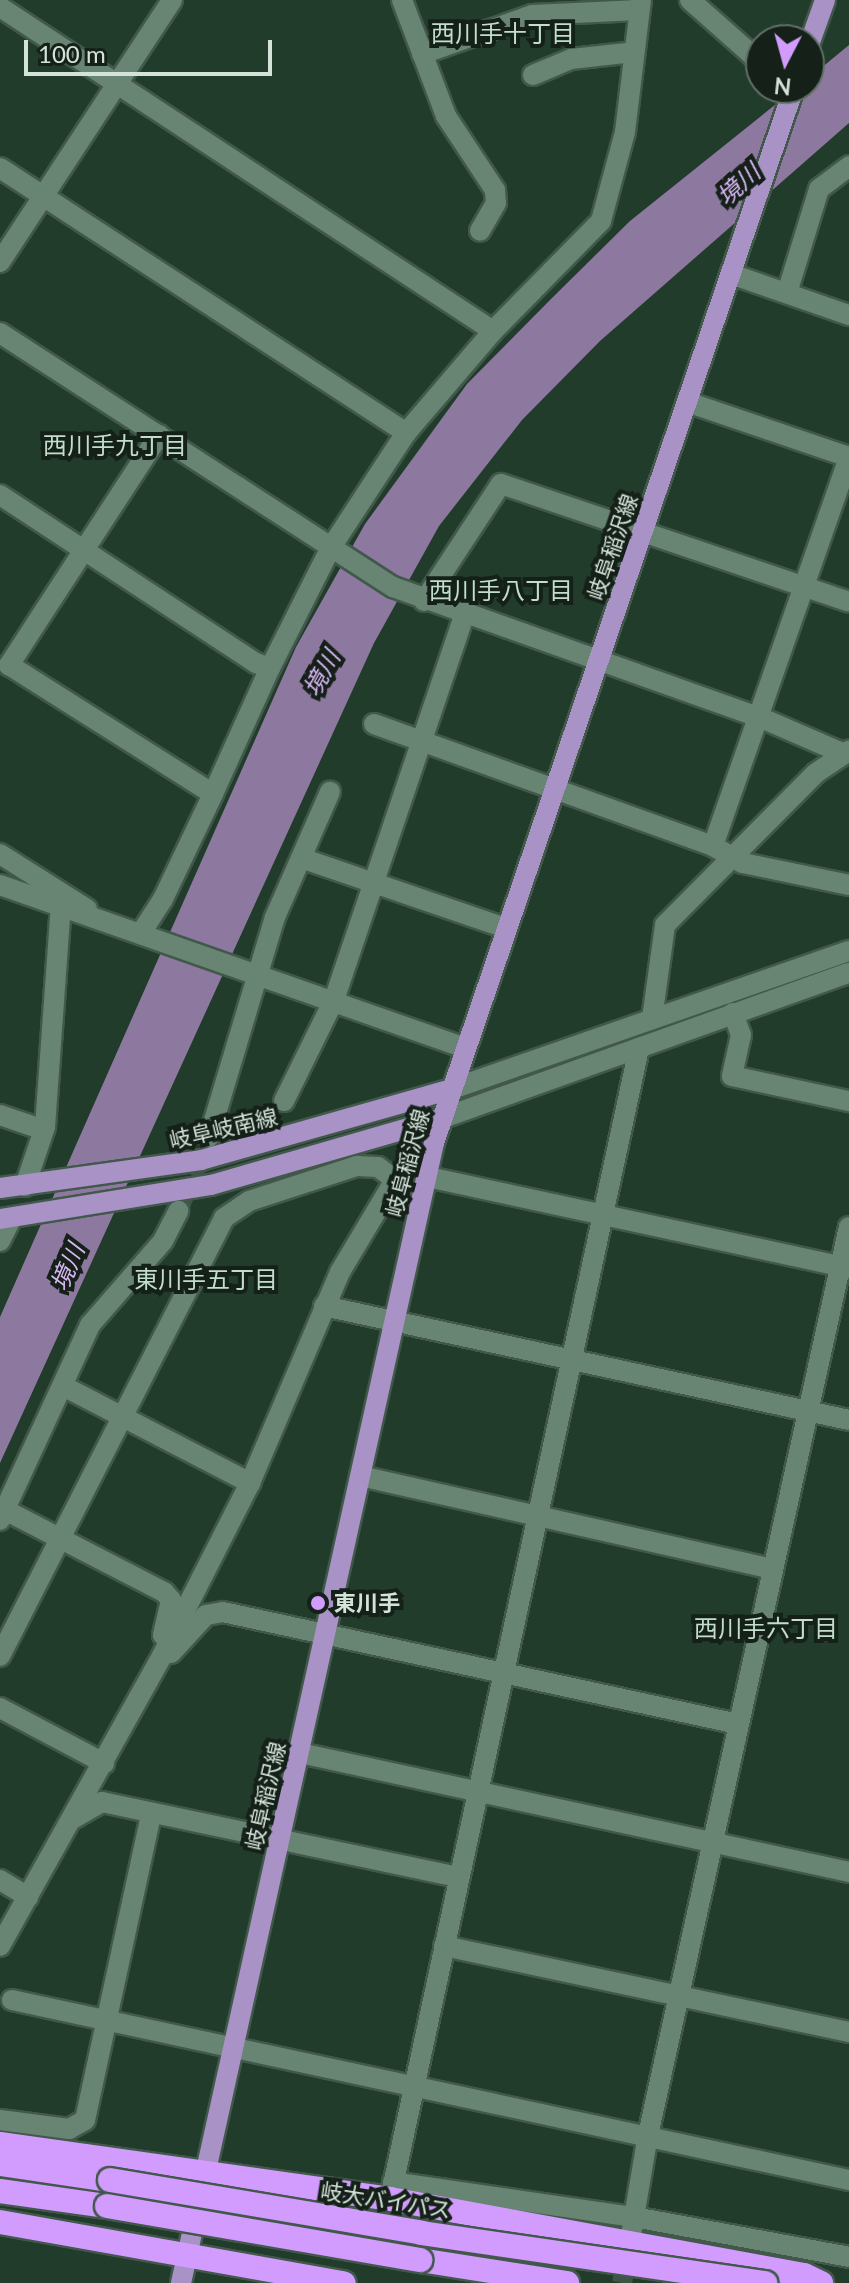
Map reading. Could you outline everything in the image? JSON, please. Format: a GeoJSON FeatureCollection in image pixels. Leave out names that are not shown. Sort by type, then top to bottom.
{"type":"FeatureCollection","features":[{"type":"Feature","properties":{"kind":"highway"},"geometry":{"type":"LineString","coordinates":[[0,2144],[206,2175],[391,2190],[804,2275],[821,2283]]}},
{"type":"Feature","properties":{"kind":"highway","name":"岐大バイパス"},"geometry":{"type":"LineString","coordinates":[[0,2164],[422,2233],[765,2283]]}},
{"type":"Feature","properties":{"kind":"highway"},"geometry":{"type":"LineString","coordinates":[[0,2191],[567,2283]]}},
{"type":"Feature","properties":{"kind":"highway"},"geometry":{"type":"LineString","coordinates":[[0,2222],[186,2259],[344,2283]]}},
{"type":"Feature","properties":{"kind":"main road"},"geometry":{"type":"LineString","coordinates":[[816,24],[825,0]]}},
{"type":"Feature","properties":{"kind":"main road","name":"岐阜稲沢線"},"geometry":{"type":"LineString","coordinates":[[181,2283],[395,1320],[443,1118],[552,789],[599,661],[789,104]]}},
{"type":"Feature","properties":{"kind":"main road","name":"岐阜岐南線"},"geometry":{"type":"LineString","coordinates":[[0,1188],[140,1171],[260,1146],[452,1089]]}},
{"type":"Feature","properties":{"kind":"main road"},"geometry":{"type":"LineString","coordinates":[[10,1219],[142,1199],[283,1167],[443,1118]]}},
{"type":"Feature","properties":{"kind":"street"},"geometry":{"type":"LineString","coordinates":[[0,262],[172,0]]}},
{"type":"Feature","properties":{"kind":"street"},"geometry":{"type":"LineString","coordinates":[[402,0],[446,116],[495,190],[496,203],[480,231]]}},
{"type":"Feature","properties":{"kind":"street"},"geometry":{"type":"LineString","coordinates":[[690,0],[745,49]]}},
{"type":"Feature","properties":{"kind":"street"},"geometry":{"type":"LineString","coordinates":[[147,936],[270,668],[331,550],[406,433],[493,331],[601,221],[625,132],[640,5],[532,15],[422,54]]}},
{"type":"Feature","properties":{"kind":"street"},"geometry":{"type":"LineString","coordinates":[[0,7],[493,331]]}},
{"type":"Feature","properties":{"kind":"street"},"geometry":{"type":"LineString","coordinates":[[533,75],[571,59],[634,52]]}},
{"type":"Feature","properties":{"kind":"street"},"geometry":{"type":"LineString","coordinates":[[787,293],[819,189],[849,166]]}},
{"type":"Feature","properties":{"kind":"street"},"geometry":{"type":"LineString","coordinates":[[0,168],[406,433]]}},
{"type":"Feature","properties":{"kind":"street"},"geometry":{"type":"LineString","coordinates":[[731,274],[849,315]]}},
{"type":"Feature","properties":{"kind":"street"},"geometry":{"type":"LineString","coordinates":[[0,333],[331,550],[421,600],[759,717],[846,752],[721,851],[665,925],[667,942],[652,1019]]}},
{"type":"Feature","properties":{"kind":"street"},"geometry":{"type":"LineString","coordinates":[[687,402],[849,457],[759,717],[721,851]]}},
{"type":"Feature","properties":{"kind":"street"},"geometry":{"type":"LineString","coordinates":[[159,435],[9,665],[213,794]]}},
{"type":"Feature","properties":{"kind":"street"},"geometry":{"type":"LineString","coordinates":[[421,600],[501,484],[849,602]]}},
{"type":"Feature","properties":{"kind":"street"},"geometry":{"type":"LineString","coordinates":[[0,495],[270,668]]}},
{"type":"Feature","properties":{"kind":"street"},"geometry":{"type":"LineString","coordinates":[[284,1101],[334,1000],[464,616]]}},
{"type":"Feature","properties":{"kind":"street"},"geometry":{"type":"LineString","coordinates":[[374,724],[721,851],[849,885]]}},
{"type":"Feature","properties":{"kind":"street"},"geometry":{"type":"LineString","coordinates":[[209,1137],[251,972],[330,792]]}},
{"type":"Feature","properties":{"kind":"street"},"geometry":{"type":"LineString","coordinates":[[0,854],[85,904],[89,915]]}},
{"type":"Feature","properties":{"kind":"street"},"geometry":{"type":"LineString","coordinates":[[301,858],[505,928]]}},
{"type":"Feature","properties":{"kind":"street"},"geometry":{"type":"LineString","coordinates":[[0,885],[465,1048]]}},
{"type":"Feature","properties":{"kind":"street"},"geometry":{"type":"LineString","coordinates":[[31,1185],[45,1127],[61,906]]}},
{"type":"Feature","properties":{"kind":"street"},"geometry":{"type":"LineString","coordinates":[[452,1089],[849,951]]}},
{"type":"Feature","properties":{"kind":"street"},"geometry":{"type":"LineString","coordinates":[[443,1118],[849,973]]}},
{"type":"Feature","properties":{"kind":"street"},"geometry":{"type":"LineString","coordinates":[[733,1013],[741,1035],[732,1076],[849,1101]]}},
{"type":"Feature","properties":{"kind":"street"},"geometry":{"type":"LineString","coordinates":[[639,1048],[391,2190],[849,2257]]}},
{"type":"Feature","properties":{"kind":"street"},"geometry":{"type":"LineString","coordinates":[[0,1115],[32,1126]]}},
{"type":"Feature","properties":{"kind":"street"},"geometry":{"type":"LineString","coordinates":[[0,1656],[224,1218],[249,1201],[357,1166],[378,1167],[395,1180],[324,1306],[250,1483],[162,1656],[0,1946]]}},
{"type":"Feature","properties":{"kind":"street"},"geometry":{"type":"LineString","coordinates":[[428,1177],[845,1267]]}},
{"type":"Feature","properties":{"kind":"street"},"geometry":{"type":"LineString","coordinates":[[162,1656],[171,1600],[164,1592],[61,1539],[3,1515],[90,1325],[163,1241],[178,1211]]}},
{"type":"Feature","properties":{"kind":"street"},"geometry":{"type":"LineString","coordinates":[[0,1241],[10,1219]]}},
{"type":"Feature","properties":{"kind":"street"},"geometry":{"type":"LineString","coordinates":[[632,2226],[648,2135],[715,1843],[772,1569],[845,1267],[849,1227]]}},
{"type":"Feature","properties":{"kind":"street"},"geometry":{"type":"LineString","coordinates":[[324,1306],[849,1420]]}},
{"type":"Feature","properties":{"kind":"street"},"geometry":{"type":"LineString","coordinates":[[63,1386],[250,1483]]}},
{"type":"Feature","properties":{"kind":"street"},"geometry":{"type":"LineString","coordinates":[[360,1476],[772,1569]]}},
{"type":"Feature","properties":{"kind":"street"},"geometry":{"type":"LineString","coordinates":[[162,1656],[172,1653],[206,1615],[223,1612],[738,1724]]}},
{"type":"Feature","properties":{"kind":"street"},"geometry":{"type":"LineString","coordinates":[[0,1708],[104,1763]]}},
{"type":"Feature","properties":{"kind":"street"},"geometry":{"type":"LineString","coordinates":[[300,1753],[849,1872]]}},
{"type":"Feature","properties":{"kind":"street"},"geometry":{"type":"LineString","coordinates":[[74,1818],[102,1802],[151,1815],[457,1877]]}},
{"type":"Feature","properties":{"kind":"street"},"geometry":{"type":"LineString","coordinates":[[0,2120],[69,2129],[81,2126],[151,1815]]}},
{"type":"Feature","properties":{"kind":"street"},"geometry":{"type":"LineString","coordinates":[[0,1880],[28,1897]]}},
{"type":"Feature","properties":{"kind":"street"},"geometry":{"type":"LineString","coordinates":[[444,1946],[681,1993],[849,2032]]}},
{"type":"Feature","properties":{"kind":"street"},"geometry":{"type":"LineString","coordinates":[[12,2000],[849,2180]]}},
{"type":"Feature","properties":{"kind":"water","name":"境川"},"geometry":{"type":"Polygon","coordinates":[[[849,45],[849,123],[600,341],[522,420],[439,526],[374,643],[0,1463],[0,1317],[296,647],[365,524],[467,384],[552,298],[630,221],[776,104],[825,104],[825,65],[849,45]]]}},
{"type":"Feature","properties":{"kind":"tunnel"},"geometry":{"type":"LineString","coordinates":[[181,1203],[209,1137]]}},
{"type":"Feature","properties":{"kind":"tunnel"},"geometry":{"type":"LineString","coordinates":[[622,2283],[629,2248]]}},
{"type":"Feature","properties":{"kind":"place","name":"東川手"},"geometry":{"type":"Point","coordinates":[318,1603]}},
{"type":"Feature","properties":{"kind":"district","name":"西川手十丁目"},"geometry":{"type":"Point","coordinates":[503,33]}},
{"type":"Feature","properties":{"kind":"district","name":"西川手九丁目"},"geometry":{"type":"Point","coordinates":[115,445]}},
{"type":"Feature","properties":{"kind":"district","name":"西川手八丁目"},"geometry":{"type":"Point","coordinates":[501,590]}},
{"type":"Feature","properties":{"kind":"district","name":"東川手五丁目"},"geometry":{"type":"Point","coordinates":[206,1279]}},
{"type":"Feature","properties":{"kind":"district","name":"西川手六丁目"},"geometry":{"type":"Point","coordinates":[766,1628]}}]}
